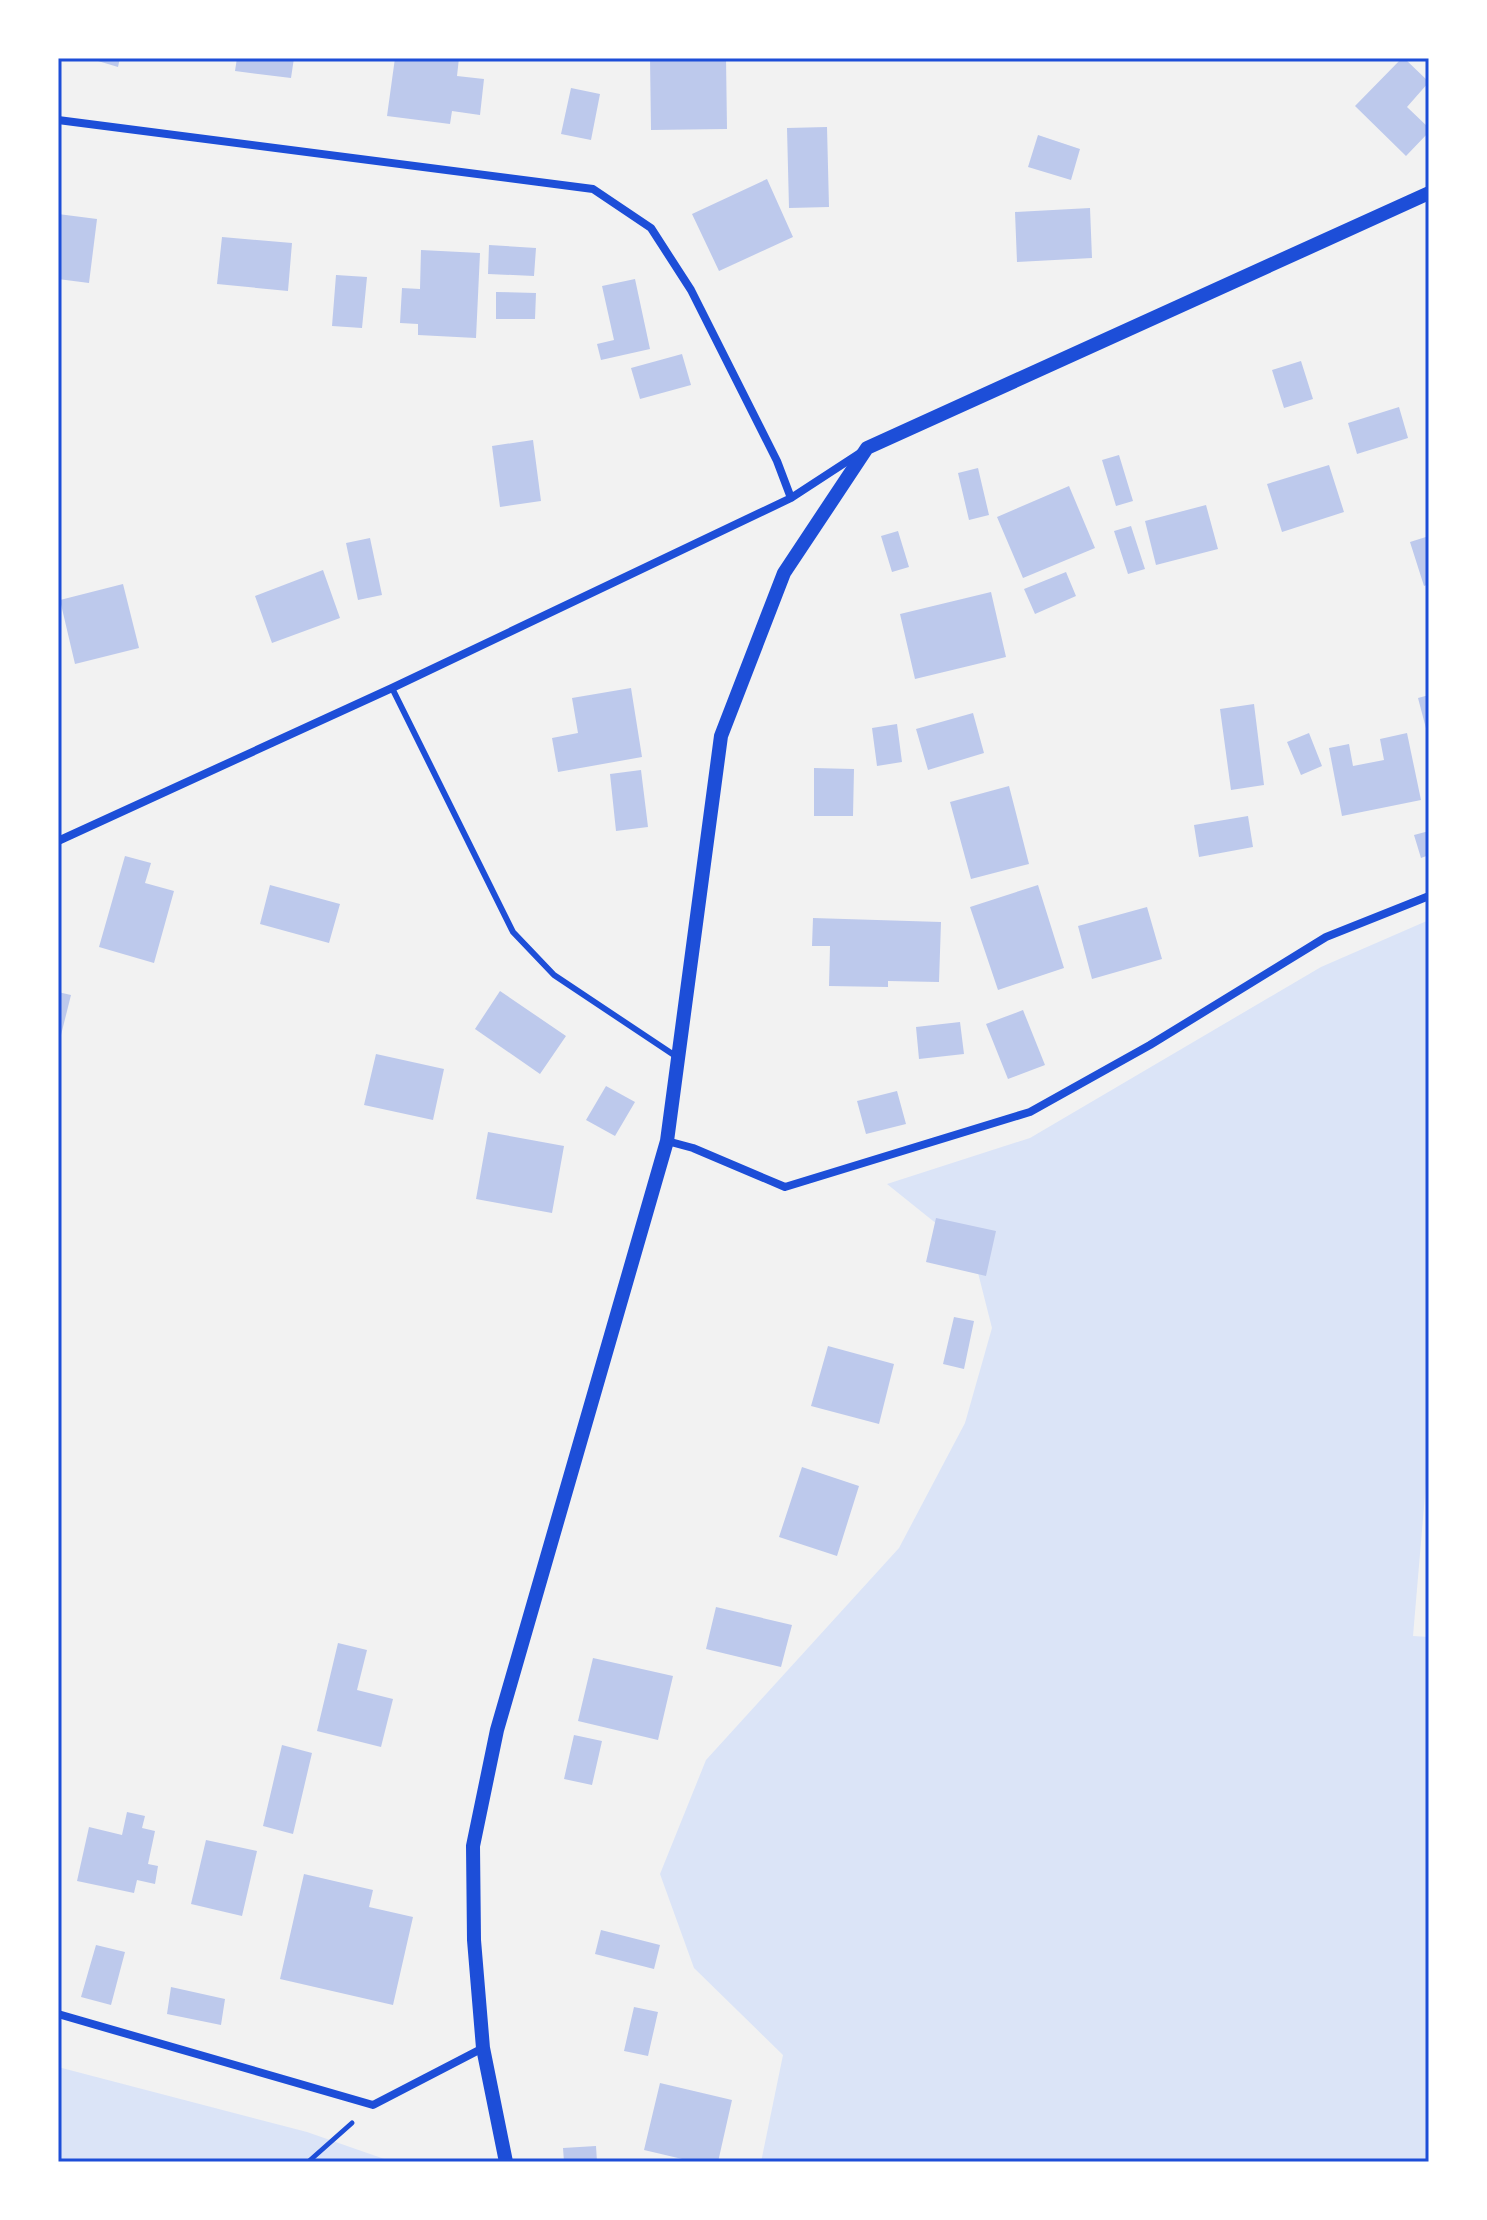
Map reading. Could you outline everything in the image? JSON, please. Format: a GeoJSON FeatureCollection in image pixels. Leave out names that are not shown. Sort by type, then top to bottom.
{"type":"FeatureCollection","features":[{"type":"Feature","properties":{"kind":"street"},"geometry":{"type":"LineString","coordinates":[[58,120],[593,189],[651,228],[691,290],[777,461],[791,498]]}},
{"type":"Feature","properties":{"kind":"street"},"geometry":{"type":"LineString","coordinates":[[58,841],[392,688],[791,498],[867,448],[1429,193]]}},
{"type":"Feature","properties":{"kind":"street"},"geometry":{"type":"LineString","coordinates":[[506,2162],[483,2048],[474,1940],[473,1846],[497,1730],[667,1141],[721,736],[784,573],[867,448]]}},
{"type":"Feature","properties":{"kind":"street"},"geometry":{"type":"LineString","coordinates":[[667,1141],[693,1148],[785,1187],[1022,1116],[1150,1045],[1326,937],[1429,896]]}},
{"type":"Feature","properties":{"kind":"street"},"geometry":{"type":"LineString","coordinates":[[58,2014],[373,2105],[483,2048]]}},
{"type":"Feature","properties":{"kind":"lane"},"geometry":{"type":"LineString","coordinates":[[392,688],[513,932],[554,975],[678,1057]]}},
{"type":"Feature","properties":{"kind":"path"},"geometry":{"type":"LineString","coordinates":[[308,2162],[373,2105]]}},
{"type":"Feature","properties":{"kind":"shaded area"},"geometry":{"type":"Polygon","coordinates":[[[1429,920],[1429,1448],[1413,1636],[1429,1637],[1429,2162],[761,2162],[783,2055],[694,1968],[660,1874],[706,1760],[899,1548],[965,1423],[992,1328],[973,1253],[887,1184],[1030,1138],[1321,967],[1429,920]]]}},
{"type":"Feature","properties":{"kind":"shaded area"},"geometry":{"type":"Polygon","coordinates":[[[58,2067],[307,2132],[393,2162],[58,2162],[58,2067]]]}},
{"type":"Feature","properties":{"kind":"building"},"geometry":{"type":"Polygon","coordinates":[[[88,58],[120,58],[118,67],[88,58]]]}},
{"type":"Feature","properties":{"kind":"building"},"geometry":{"type":"Polygon","coordinates":[[[237,58],[294,58],[291,78],[235,71],[237,58]]]}},
{"type":"Feature","properties":{"kind":"building"},"geometry":{"type":"Polygon","coordinates":[[[395,58],[459,58],[457,76],[484,79],[480,115],[452,111],[450,124],[387,116],[395,58]]]}},
{"type":"Feature","properties":{"kind":"building"},"geometry":{"type":"Polygon","coordinates":[[[650,58],[726,58],[727,129],[651,130],[650,58]]]}},
{"type":"Feature","properties":{"kind":"building"},"geometry":{"type":"Polygon","coordinates":[[[1402,58],[1429,82],[1407,107],[1429,128],[1429,132],[1406,156],[1355,106],[1402,58]]]}},
{"type":"Feature","properties":{"kind":"building"},"geometry":{"type":"Polygon","coordinates":[[[571,88],[600,94],[591,140],[561,134],[571,88]]]}},
{"type":"Feature","properties":{"kind":"building"},"geometry":{"type":"Polygon","coordinates":[[[827,127],[829,207],[789,208],[787,128],[827,127]]]}},
{"type":"Feature","properties":{"kind":"building"},"geometry":{"type":"Polygon","coordinates":[[[1038,135],[1080,149],[1071,180],[1028,167],[1038,135]]]}},
{"type":"Feature","properties":{"kind":"building"},"geometry":{"type":"Polygon","coordinates":[[[767,179],[793,237],[719,271],[692,214],[767,179]]]}},
{"type":"Feature","properties":{"kind":"building"},"geometry":{"type":"Polygon","coordinates":[[[1090,208],[1092,258],[1017,262],[1015,212],[1090,208]]]}},
{"type":"Feature","properties":{"kind":"building"},"geometry":{"type":"Polygon","coordinates":[[[58,214],[97,219],[89,283],[58,279],[58,214]]]}},
{"type":"Feature","properties":{"kind":"building"},"geometry":{"type":"Polygon","coordinates":[[[222,237],[292,243],[288,291],[217,284],[222,237]]]}},
{"type":"Feature","properties":{"kind":"building"},"geometry":{"type":"Polygon","coordinates":[[[489,245],[536,248],[534,276],[488,274],[489,245]]]}},
{"type":"Feature","properties":{"kind":"building"},"geometry":{"type":"Polygon","coordinates":[[[421,250],[480,253],[476,338],[418,335],[418,324],[400,323],[402,288],[420,289],[421,250]]]}},
{"type":"Feature","properties":{"kind":"building"},"geometry":{"type":"Polygon","coordinates":[[[336,275],[367,277],[362,328],[332,326],[336,275]]]}},
{"type":"Feature","properties":{"kind":"building"},"geometry":{"type":"Polygon","coordinates":[[[635,279],[650,349],[601,360],[597,344],[614,340],[602,286],[635,279]]]}},
{"type":"Feature","properties":{"kind":"building"},"geometry":{"type":"Polygon","coordinates":[[[496,292],[536,293],[535,319],[496,319],[496,292]]]}},
{"type":"Feature","properties":{"kind":"building"},"geometry":{"type":"Polygon","coordinates":[[[682,354],[691,385],[640,399],[631,368],[682,354]]]}},
{"type":"Feature","properties":{"kind":"building"},"geometry":{"type":"Polygon","coordinates":[[[1301,361],[1313,399],[1284,408],[1272,370],[1301,361]]]}},
{"type":"Feature","properties":{"kind":"building"},"geometry":{"type":"Polygon","coordinates":[[[1399,407],[1408,438],[1357,454],[1348,423],[1399,407]]]}},
{"type":"Feature","properties":{"kind":"building"},"geometry":{"type":"Polygon","coordinates":[[[533,440],[541,501],[500,507],[492,446],[533,440]]]}},
{"type":"Feature","properties":{"kind":"building"},"geometry":{"type":"Polygon","coordinates":[[[1119,455],[1133,501],[1116,506],[1102,460],[1119,455]]]}},
{"type":"Feature","properties":{"kind":"building"},"geometry":{"type":"Polygon","coordinates":[[[1329,465],[1344,512],[1282,532],[1267,484],[1329,465]]]}},
{"type":"Feature","properties":{"kind":"building"},"geometry":{"type":"Polygon","coordinates":[[[978,468],[989,515],[969,520],[958,473],[978,468]]]}},
{"type":"Feature","properties":{"kind":"building"},"geometry":{"type":"Polygon","coordinates":[[[1069,486],[1095,548],[1023,578],[997,517],[1069,486]]]}},
{"type":"Feature","properties":{"kind":"building"},"geometry":{"type":"Polygon","coordinates":[[[1206,505],[1218,549],[1156,565],[1145,521],[1206,505]]]}},
{"type":"Feature","properties":{"kind":"building"},"geometry":{"type":"Polygon","coordinates":[[[1131,526],[1145,569],[1128,574],[1114,531],[1131,526]]]}},
{"type":"Feature","properties":{"kind":"building"},"geometry":{"type":"Polygon","coordinates":[[[898,531],[909,567],[892,572],[881,536],[898,531]]]}},
{"type":"Feature","properties":{"kind":"building"},"geometry":{"type":"Polygon","coordinates":[[[1429,536],[1429,584],[1424,586],[1410,542],[1429,536]]]}},
{"type":"Feature","properties":{"kind":"building"},"geometry":{"type":"Polygon","coordinates":[[[370,538],[382,595],[358,600],[346,543],[370,538]]]}},
{"type":"Feature","properties":{"kind":"building"},"geometry":{"type":"Polygon","coordinates":[[[323,570],[340,618],[272,643],[255,596],[323,570]]]}},
{"type":"Feature","properties":{"kind":"building"},"geometry":{"type":"Polygon","coordinates":[[[1066,572],[1076,596],[1035,614],[1024,589],[1066,572]]]}},
{"type":"Feature","properties":{"kind":"building"},"geometry":{"type":"Polygon","coordinates":[[[123,584],[139,648],[75,664],[60,600],[123,584]]]}},
{"type":"Feature","properties":{"kind":"building"},"geometry":{"type":"Polygon","coordinates":[[[991,592],[1006,657],[915,679],[900,614],[991,592]]]}},
{"type":"Feature","properties":{"kind":"building"},"geometry":{"type":"Polygon","coordinates":[[[631,688],[642,757],[558,772],[552,738],[578,733],[572,698],[631,688]]]}},
{"type":"Feature","properties":{"kind":"building"},"geometry":{"type":"Polygon","coordinates":[[[1429,695],[1429,736],[1428,736],[1418,698],[1429,695]]]}},
{"type":"Feature","properties":{"kind":"building"},"geometry":{"type":"Polygon","coordinates":[[[1254,704],[1264,785],[1231,790],[1220,709],[1254,704]]]}},
{"type":"Feature","properties":{"kind":"building"},"geometry":{"type":"Polygon","coordinates":[[[973,713],[984,753],[928,770],[916,729],[973,713]]]}},
{"type":"Feature","properties":{"kind":"building"},"geometry":{"type":"Polygon","coordinates":[[[897,724],[902,762],[877,766],[872,728],[897,724]]]}},
{"type":"Feature","properties":{"kind":"building"},"geometry":{"type":"Polygon","coordinates":[[[1309,733],[1322,766],[1301,775],[1287,742],[1309,733]]]}},
{"type":"Feature","properties":{"kind":"building"},"geometry":{"type":"Polygon","coordinates":[[[1407,733],[1421,800],[1342,816],[1329,748],[1349,744],[1353,766],[1384,760],[1380,739],[1407,733]]]}},
{"type":"Feature","properties":{"kind":"building"},"geometry":{"type":"Polygon","coordinates":[[[814,768],[854,769],[853,816],[814,816],[814,768]]]}},
{"type":"Feature","properties":{"kind":"building"},"geometry":{"type":"Polygon","coordinates":[[[641,770],[648,827],[616,831],[610,774],[641,770]]]}},
{"type":"Feature","properties":{"kind":"building"},"geometry":{"type":"Polygon","coordinates":[[[1009,786],[1029,864],[971,879],[950,802],[1009,786]]]}},
{"type":"Feature","properties":{"kind":"building"},"geometry":{"type":"Polygon","coordinates":[[[1248,816],[1253,847],[1199,857],[1194,825],[1248,816]]]}},
{"type":"Feature","properties":{"kind":"building"},"geometry":{"type":"Polygon","coordinates":[[[1429,831],[1429,855],[1421,858],[1414,835],[1429,831]]]}},
{"type":"Feature","properties":{"kind":"building"},"geometry":{"type":"Polygon","coordinates":[[[125,856],[151,863],[145,883],[174,891],[154,963],[99,947],[125,856]]]}},
{"type":"Feature","properties":{"kind":"building"},"geometry":{"type":"Polygon","coordinates":[[[270,885],[340,904],[329,943],[260,924],[270,885]]]}},
{"type":"Feature","properties":{"kind":"building"},"geometry":{"type":"Polygon","coordinates":[[[1038,885],[1064,968],[998,990],[970,907],[1038,885]]]}},
{"type":"Feature","properties":{"kind":"building"},"geometry":{"type":"Polygon","coordinates":[[[1147,907],[1162,959],[1092,979],[1078,926],[1147,907]]]}},
{"type":"Feature","properties":{"kind":"building"},"geometry":{"type":"Polygon","coordinates":[[[813,918],[941,922],[939,982],[888,981],[888,987],[829,986],[830,946],[812,946],[813,918]]]}},
{"type":"Feature","properties":{"kind":"building"},"geometry":{"type":"Polygon","coordinates":[[[500,991],[566,1036],[540,1074],[475,1029],[500,991]]]}},
{"type":"Feature","properties":{"kind":"building"},"geometry":{"type":"Polygon","coordinates":[[[58,992],[71,995],[59,1043],[58,1043],[58,992]]]}},
{"type":"Feature","properties":{"kind":"building"},"geometry":{"type":"Polygon","coordinates":[[[1023,1010],[1045,1065],[1008,1079],[986,1024],[1023,1010]]]}},
{"type":"Feature","properties":{"kind":"building"},"geometry":{"type":"Polygon","coordinates":[[[960,1022],[964,1054],[919,1059],[916,1027],[960,1022]]]}},
{"type":"Feature","properties":{"kind":"building"},"geometry":{"type":"Polygon","coordinates":[[[376,1054],[444,1069],[433,1120],[364,1105],[376,1054]]]}},
{"type":"Feature","properties":{"kind":"building"},"geometry":{"type":"Polygon","coordinates":[[[606,1086],[635,1102],[615,1136],[586,1120],[606,1086]]]}},
{"type":"Feature","properties":{"kind":"building"},"geometry":{"type":"Polygon","coordinates":[[[897,1091],[906,1124],[866,1134],[857,1101],[897,1091]]]}},
{"type":"Feature","properties":{"kind":"building"},"geometry":{"type":"Polygon","coordinates":[[[488,1132],[564,1146],[552,1213],[476,1199],[488,1132]]]}},
{"type":"Feature","properties":{"kind":"building"},"geometry":{"type":"Polygon","coordinates":[[[936,1218],[996,1231],[986,1276],[926,1262],[936,1218]]]}},
{"type":"Feature","properties":{"kind":"building"},"geometry":{"type":"Polygon","coordinates":[[[954,1317],[974,1321],[964,1369],[943,1364],[954,1317]]]}},
{"type":"Feature","properties":{"kind":"building"},"geometry":{"type":"Polygon","coordinates":[[[828,1346],[894,1364],[879,1424],[811,1406],[828,1346]]]}},
{"type":"Feature","properties":{"kind":"building"},"geometry":{"type":"Polygon","coordinates":[[[802,1467],[859,1486],[837,1556],[779,1537],[802,1467]]]}},
{"type":"Feature","properties":{"kind":"building"},"geometry":{"type":"Polygon","coordinates":[[[716,1607],[792,1625],[781,1667],[706,1649],[716,1607]]]}},
{"type":"Feature","properties":{"kind":"building"},"geometry":{"type":"Polygon","coordinates":[[[338,1643],[367,1650],[357,1690],[393,1699],[381,1747],[317,1731],[338,1643]]]}},
{"type":"Feature","properties":{"kind":"building"},"geometry":{"type":"Polygon","coordinates":[[[593,1658],[673,1676],[658,1740],[578,1721],[593,1658]]]}},
{"type":"Feature","properties":{"kind":"building"},"geometry":{"type":"Polygon","coordinates":[[[574,1735],[602,1741],[592,1785],[564,1779],[574,1735]]]}},
{"type":"Feature","properties":{"kind":"building"},"geometry":{"type":"Polygon","coordinates":[[[282,1745],[312,1753],[293,1834],[263,1826],[282,1745]]]}},
{"type":"Feature","properties":{"kind":"building"},"geometry":{"type":"Polygon","coordinates":[[[127,1812],[145,1816],[142,1828],[155,1831],[148,1864],[158,1866],[155,1884],[137,1880],[134,1893],[77,1881],[89,1827],[122,1835],[127,1812]]]}},
{"type":"Feature","properties":{"kind":"building"},"geometry":{"type":"Polygon","coordinates":[[[206,1840],[257,1851],[242,1916],[191,1904],[206,1840]]]}},
{"type":"Feature","properties":{"kind":"building"},"geometry":{"type":"Polygon","coordinates":[[[304,1874],[373,1890],[369,1907],[413,1917],[393,2005],[280,1979],[304,1874]]]}},
{"type":"Feature","properties":{"kind":"building"},"geometry":{"type":"Polygon","coordinates":[[[601,1930],[660,1945],[654,1969],[595,1954],[601,1930]]]}},
{"type":"Feature","properties":{"kind":"building"},"geometry":{"type":"Polygon","coordinates":[[[96,1945],[125,1952],[111,2005],[81,1997],[96,1945]]]}},
{"type":"Feature","properties":{"kind":"building"},"geometry":{"type":"Polygon","coordinates":[[[171,1987],[225,1999],[221,2025],[167,2014],[171,1987]]]}},
{"type":"Feature","properties":{"kind":"building"},"geometry":{"type":"Polygon","coordinates":[[[634,2007],[658,2012],[648,2056],[624,2051],[634,2007]]]}},
{"type":"Feature","properties":{"kind":"building"},"geometry":{"type":"Polygon","coordinates":[[[660,2083],[732,2100],[718,2162],[695,2162],[644,2150],[660,2083]]]}},
{"type":"Feature","properties":{"kind":"building"},"geometry":{"type":"Polygon","coordinates":[[[596,2146],[597,2162],[564,2162],[563,2148],[596,2146]]]}}]}
